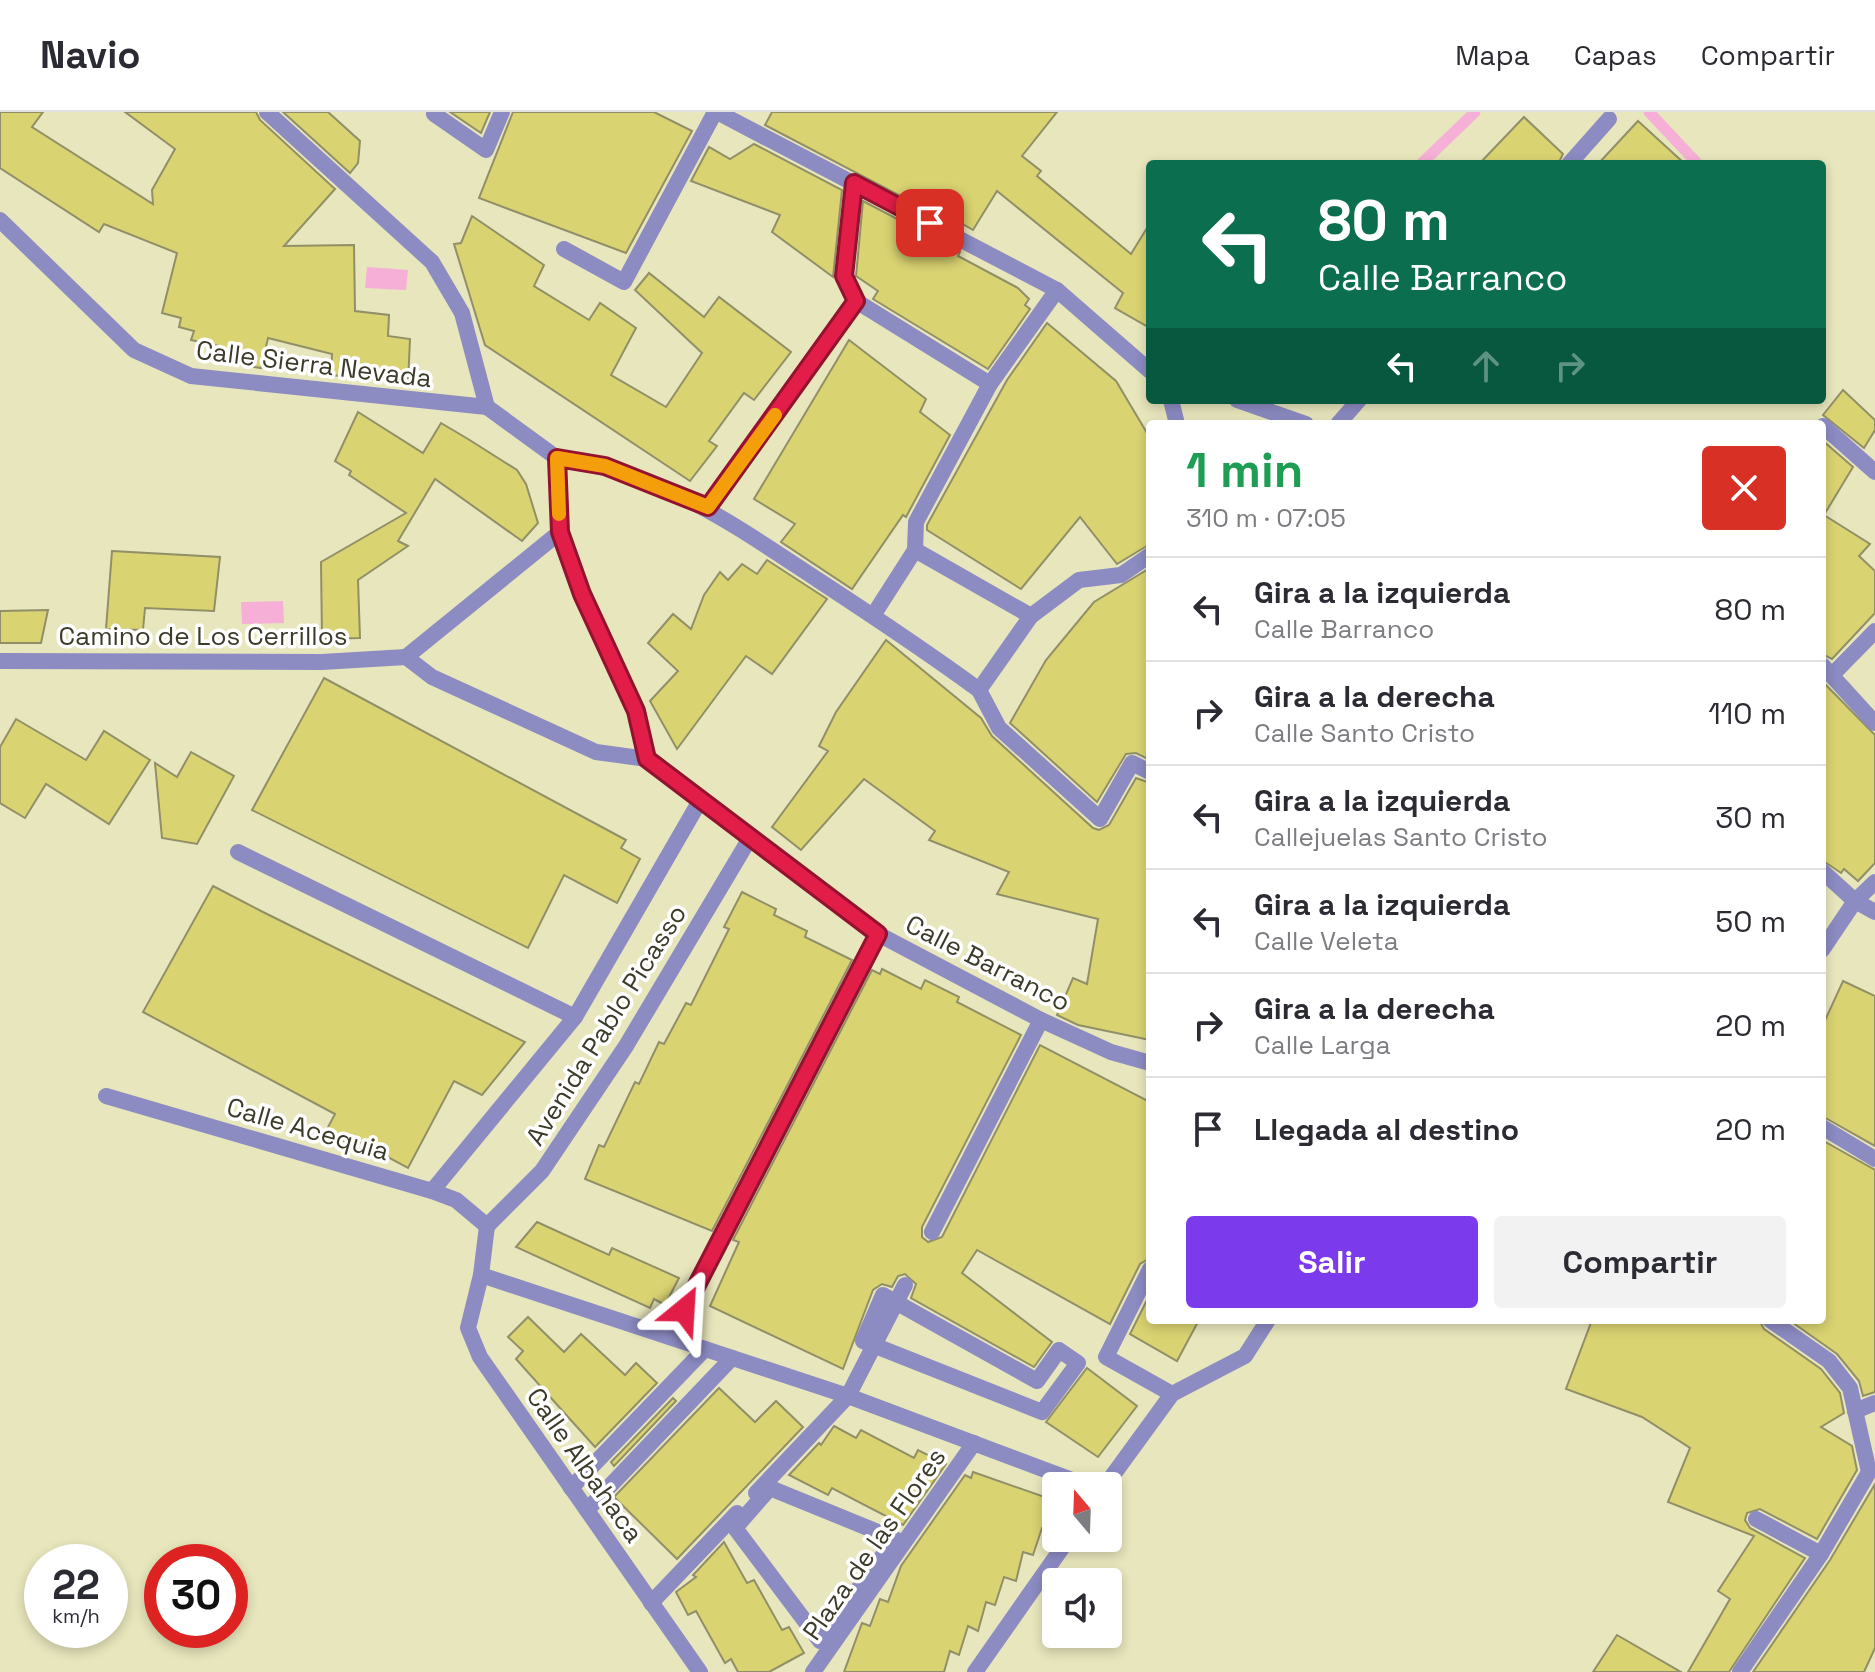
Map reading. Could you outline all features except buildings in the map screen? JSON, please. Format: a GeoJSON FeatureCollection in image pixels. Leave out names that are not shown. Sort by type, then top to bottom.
{"type":"FeatureCollection","features":[{"type":"Feature","properties":{"kind":"street"},"geometry":{"type":"LineString","coordinates":[[267,112],[432,262],[462,313],[487,407],[557,458],[605,466],[708,507],[874,614],[979,690],[999,728],[1100,819],[1132,763],[1146,770]]}},
{"type":"Feature","properties":{"kind":"street"},"geometry":{"type":"LineString","coordinates":[[434,114],[486,150],[502,112]]}},
{"type":"Feature","properties":{"kind":"street"},"geometry":{"type":"LineString","coordinates":[[564,249],[624,282],[716,112],[1057,290],[1146,368]]}},
{"type":"Feature","properties":{"kind":"street"},"geometry":{"type":"LineString","coordinates":[[1573,160],[1609,119]]}},
{"type":"Feature","properties":{"kind":"street"},"geometry":{"type":"LineString","coordinates":[[854,183],[844,276],[856,301],[990,384]]}},
{"type":"Feature","properties":{"kind":"street","name":"Calle Sierra Nevada"},"geometry":{"type":"LineString","coordinates":[[0,220],[134,350],[191,376],[487,407]]}},
{"type":"Feature","properties":{"kind":"street"},"geometry":{"type":"LineString","coordinates":[[874,614],[915,550],[916,522],[990,384],[1057,290]]}},
{"type":"Feature","properties":{"kind":"street"},"geometry":{"type":"LineString","coordinates":[[708,507],[856,301]]}},
{"type":"Feature","properties":{"kind":"street"},"geometry":{"type":"LineString","coordinates":[[1248,404],[1294,420]]}},
{"type":"Feature","properties":{"kind":"street"},"geometry":{"type":"LineString","coordinates":[[1342,420],[1356,404]]}},
{"type":"Feature","properties":{"kind":"street"},"geometry":{"type":"LineString","coordinates":[[1826,429],[1875,472]]}},
{"type":"Feature","properties":{"kind":"street"},"geometry":{"type":"LineString","coordinates":[[557,458],[560,532],[582,594],[636,711],[647,759],[596,752],[432,677],[406,657],[560,532]]}},
{"type":"Feature","properties":{"kind":"street"},"geometry":{"type":"LineString","coordinates":[[915,550],[1031,616]]}},
{"type":"Feature","properties":{"kind":"street"},"geometry":{"type":"LineString","coordinates":[[979,690],[1031,616],[1079,580],[1121,575],[1146,558]]}},
{"type":"Feature","properties":{"kind":"street"},"geometry":{"type":"LineString","coordinates":[[1875,631],[1827,670],[1875,723]]}},
{"type":"Feature","properties":{"kind":"street","name":"Camino de Los Cerrillos"},"geometry":{"type":"LineString","coordinates":[[0,661],[322,662],[406,657]]}},
{"type":"Feature","properties":{"kind":"street","name":"Calle Barranco"},"geometry":{"type":"LineString","coordinates":[[647,759],[878,934],[1041,1020],[1111,1052],[1146,1062]]}},
{"type":"Feature","properties":{"kind":"street","name":"Avenida Pablo Picasso"},"geometry":{"type":"LineString","coordinates":[[432,1191],[575,1017],[701,799]]}},
{"type":"Feature","properties":{"kind":"street","name":"Avenida Pablo Picasso"},"geometry":{"type":"LineString","coordinates":[[487,1226],[542,1171],[626,1046],[750,838]]}},
{"type":"Feature","properties":{"kind":"street","name":"Avenida Pablo Picasso"},"geometry":{"type":"LineString","coordinates":[[238,852],[575,1017]]}},
{"type":"Feature","properties":{"kind":"street"},"geometry":{"type":"LineString","coordinates":[[1826,875],[1855,901],[1875,912]]}},
{"type":"Feature","properties":{"kind":"street"},"geometry":{"type":"LineString","coordinates":[[1826,944],[1855,901],[1875,882]]}},
{"type":"Feature","properties":{"kind":"street"},"geometry":{"type":"LineString","coordinates":[[670,1337],[878,934]]}},
{"type":"Feature","properties":{"kind":"street"},"geometry":{"type":"LineString","coordinates":[[932,1232],[1041,1020]]}},
{"type":"Feature","properties":{"kind":"street","name":"Calle Acequia"},"geometry":{"type":"LineString","coordinates":[[106,1096],[432,1191],[456,1200],[487,1226]]}},
{"type":"Feature","properties":{"kind":"street"},"geometry":{"type":"LineString","coordinates":[[1826,1129],[1875,1159]]}},
{"type":"Feature","properties":{"kind":"street","name":"Calle Albahaca"},"geometry":{"type":"LineString","coordinates":[[487,1226],[481,1275],[468,1328],[480,1357],[700,1672]]}},
{"type":"Feature","properties":{"kind":"street"},"geometry":{"type":"LineString","coordinates":[[481,1275],[848,1396],[1051,1472]]}},
{"type":"Feature","properties":{"kind":"street"},"geometry":{"type":"LineString","coordinates":[[1146,1277],[1106,1357],[1172,1394]]}},
{"type":"Feature","properties":{"kind":"street"},"geometry":{"type":"LineString","coordinates":[[651,1603],[848,1396],[905,1285]]}},
{"type":"Feature","properties":{"kind":"street"},"geometry":{"type":"LineString","coordinates":[[874,1346],[1042,1412],[1078,1363],[1059,1350],[1037,1381],[896,1302]]}},
{"type":"Feature","properties":{"kind":"street"},"geometry":{"type":"LineString","coordinates":[[1115,1472],[1172,1394],[1245,1356],[1265,1324]]}},
{"type":"Feature","properties":{"kind":"street"},"geometry":{"type":"LineString","coordinates":[[1740,1672],[1821,1554],[1869,1472],[1850,1388],[1829,1361],[1776,1324]]}},
{"type":"Feature","properties":{"kind":"street"},"geometry":{"type":"LineString","coordinates":[[571,1488],[705,1349]]}},
{"type":"Feature","properties":{"kind":"street"},"geometry":{"type":"LineString","coordinates":[[587,1510],[732,1358]]}},
{"type":"Feature","properties":{"kind":"street"},"geometry":{"type":"LineString","coordinates":[[1855,1411],[1875,1403]]}},
{"type":"Feature","properties":{"kind":"street","name":"Plaza de las Flores"},"geometry":{"type":"LineString","coordinates":[[813,1672],[974,1443]]}},
{"type":"Feature","properties":{"kind":"street","name":"Plaza de las Flores"},"geometry":{"type":"LineString","coordinates":[[770,1488],[895,1539],[820,1641],[735,1528],[770,1488]]}},
{"type":"Feature","properties":{"kind":"street"},"geometry":{"type":"LineString","coordinates":[[1756,1519],[1821,1554]]}},
{"type":"Feature","properties":{"kind":"street"},"geometry":{"type":"LineString","coordinates":[[983,1668],[1060,1552]]}},
{"type":"Feature","properties":{"kind":"shaded area"},"geometry":{"type":"Polygon","coordinates":[[[367,267],[408,270],[406,290],[365,288],[367,267]]]}},
{"type":"Feature","properties":{"kind":"shaded area"},"geometry":{"type":"Polygon","coordinates":[[[283,601],[284,623],[242,624],[241,602],[283,601]]]}},
{"type":"Feature","properties":{"kind":"waterway"},"geometry":{"type":"LineString","coordinates":[[1425,160],[1475,112]]}},
{"type":"Feature","properties":{"kind":"waterway"},"geometry":{"type":"LineString","coordinates":[[1649,112],[1694,160]]}},
{"type":"Feature","properties":{"kind":"slow traffic"},"geometry":{"type":"LineString","coordinates":[[559,514],[557,458],[605,466],[708,507],[775,415]]}},
{"type":"Feature","properties":{"kind":"route"},"geometry":{"type":"LineString","coordinates":[[684,1310],[878,934],[647,759],[636,711],[582,594],[560,532],[557,458],[605,466],[708,507],[856,301],[844,276],[854,183],[930,223]]}}]}
